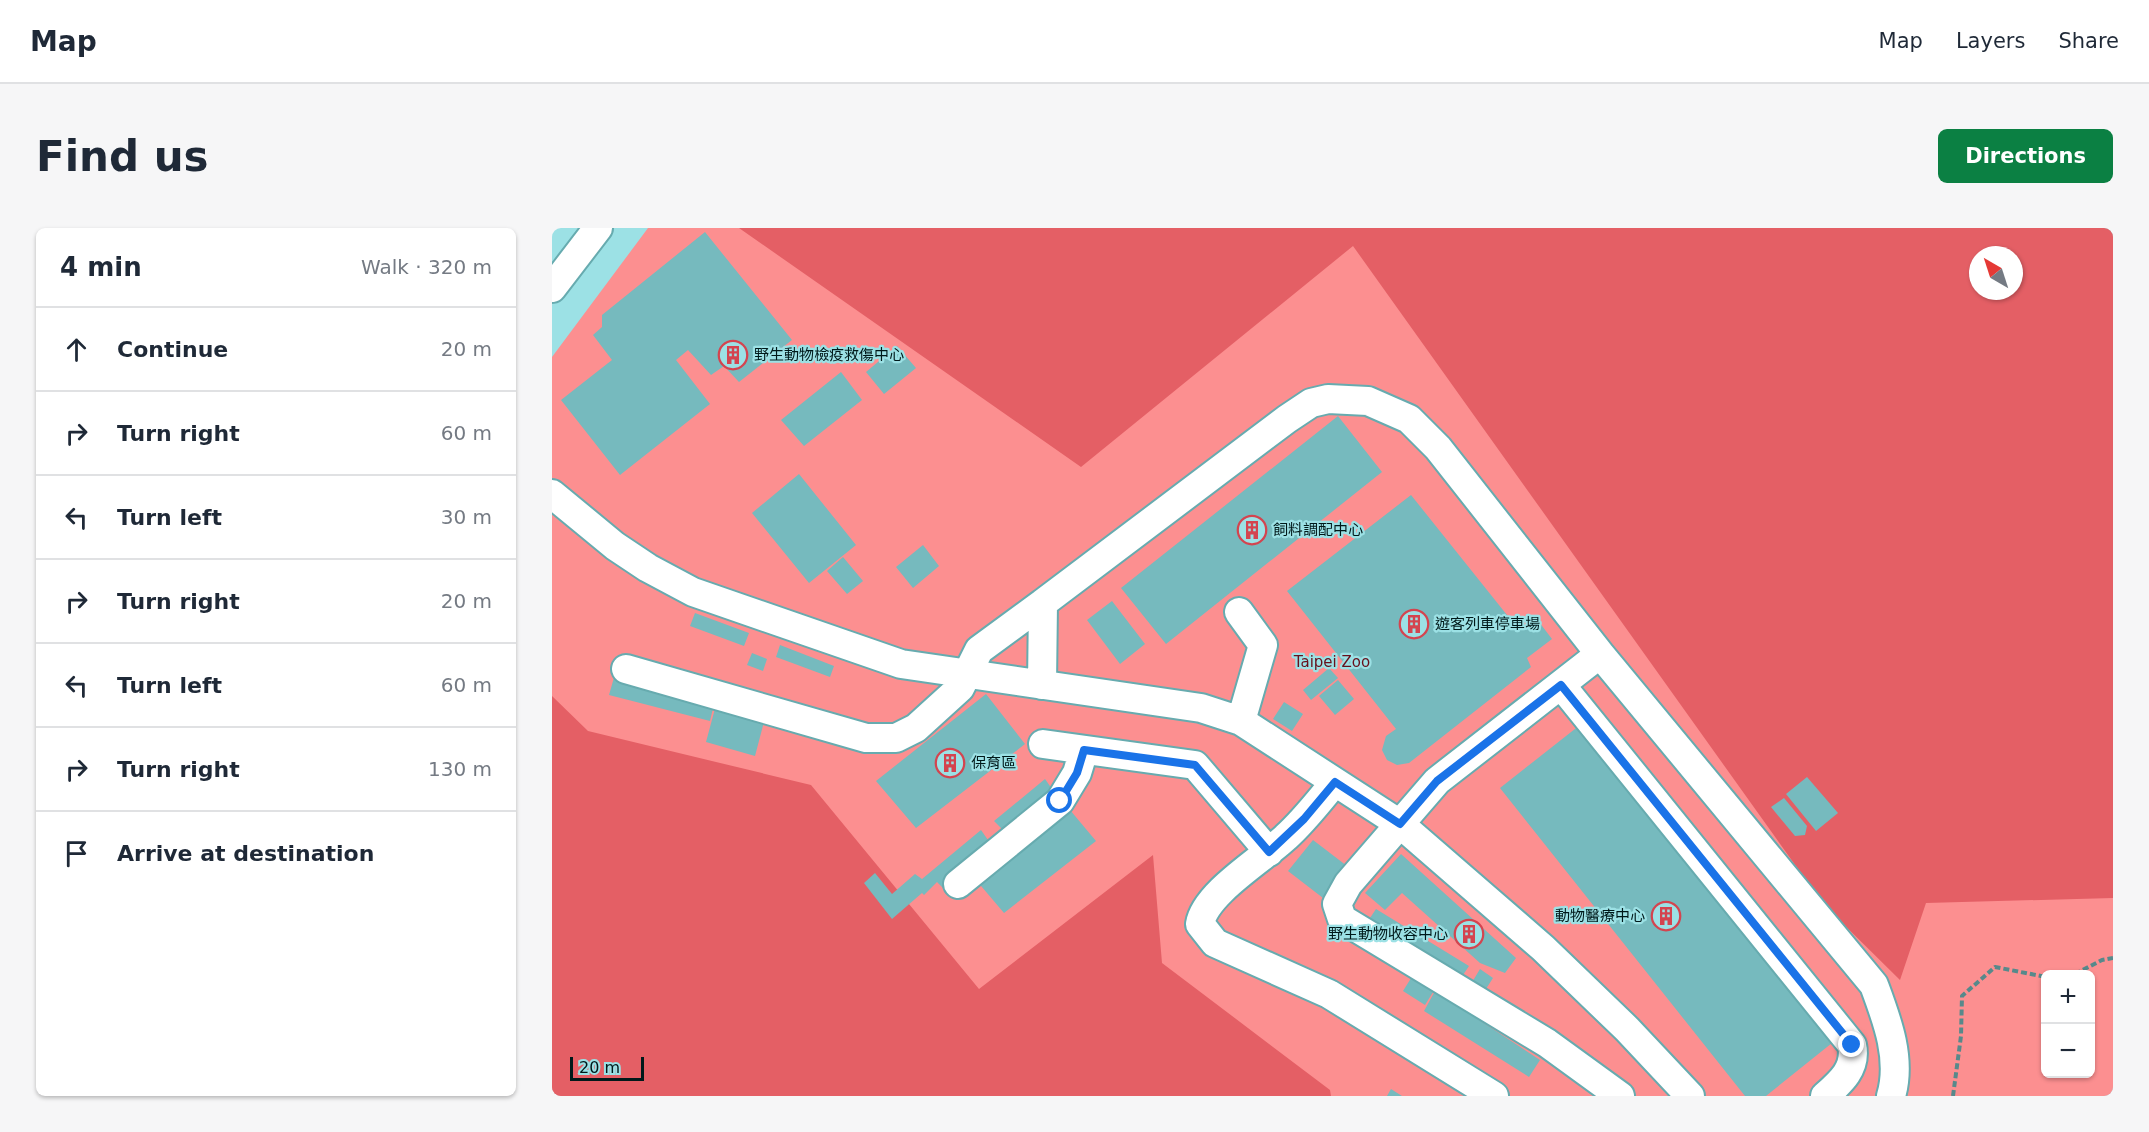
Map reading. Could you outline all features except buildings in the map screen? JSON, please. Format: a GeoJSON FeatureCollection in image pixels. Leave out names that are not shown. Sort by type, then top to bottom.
{"type":"FeatureCollection","features":[{"type":"Feature","properties":{"kind":"street"},"geometry":{"type":"LineString","coordinates":[[552,288],[598,228]]}},
{"type":"Feature","properties":{"kind":"street"},"geometry":{"type":"LineString","coordinates":[[626,669],[866,738],[896,738],[916,728],[960,688],[979,650],[1311,403],[1328,399],[1368,401],[1409,420],[1438,448],[1600,654],[1874,985],[1891,1032],[1894,1084],[1891,1096]]}},
{"type":"Feature","properties":{"kind":"street"},"geometry":{"type":"LineString","coordinates":[[552,495],[615,546],[648,568],[693,592],[901,664],[1201,708],[1241,721],[1400,824],[1543,948],[1627,1029],[1690,1096]]}},
{"type":"Feature","properties":{"kind":"street"},"geometry":{"type":"LineString","coordinates":[[1042,685],[1043,603]]}},
{"type":"Feature","properties":{"kind":"street"},"geometry":{"type":"LineString","coordinates":[[1239,612],[1263,645],[1241,721]]}},
{"type":"Feature","properties":{"kind":"street"},"geometry":{"type":"LineString","coordinates":[[1600,654],[1437,781],[1348,885],[1337,904],[1342,919],[1547,1043],[1620,1096]]}},
{"type":"Feature","properties":{"kind":"street"},"geometry":{"type":"LineString","coordinates":[[1561,685],[1852,1045],[1855,1056],[1845,1078],[1825,1096]]}},
{"type":"Feature","properties":{"kind":"street"},"geometry":{"type":"LineString","coordinates":[[1043,744],[1195,765],[1269,852]]}},
{"type":"Feature","properties":{"kind":"street"},"geometry":{"type":"LineString","coordinates":[[958,884],[1060,801],[1077,773],[1084,750]]}},
{"type":"Feature","properties":{"kind":"street"},"geometry":{"type":"LineString","coordinates":[[1335,782],[1304,819],[1214,898],[1202,912],[1200,924],[1206,935],[1215,943],[1329,994],[1494,1096]]}},
{"type":"Feature","properties":{"kind":"path"},"geometry":{"type":"LineString","coordinates":[[2084,970],[2102,960],[2113,958]]}},
{"type":"Feature","properties":{"kind":"path"},"geometry":{"type":"LineString","coordinates":[[1953,1096],[1961,1036],[1962,996],[1995,967],[2041,975]]}},
{"type":"Feature","properties":{"kind":"green space","name":"Taipei Zoo"},"geometry":{"type":"Polygon","coordinates":[[[648,228],[1433,228],[2113,510],[2113,1096],[552,1096],[552,357],[648,228]]]}},
{"type":"Feature","properties":{"kind":"shaded area"},"geometry":{"type":"Polygon","coordinates":[[[739,228],[2113,228],[2113,898],[1926,903],[1900,980],[1823,904],[1353,246],[1081,467],[739,228]]]}},
{"type":"Feature","properties":{"kind":"shaded area"},"geometry":{"type":"Polygon","coordinates":[[[552,696],[588,731],[811,785],[979,989],[1153,855],[1162,963],[1330,1090],[1331,1096],[552,1096],[552,696]]]}},
{"type":"Feature","properties":{"kind":"place","name":"野生動物檢疫救傷中心"},"geometry":{"type":"Point","coordinates":[733,355]}},
{"type":"Feature","properties":{"kind":"place","name":"飼料調配中心"},"geometry":{"type":"Point","coordinates":[1252,530]}},
{"type":"Feature","properties":{"kind":"place","name":"遊客列車停車場"},"geometry":{"type":"Point","coordinates":[1414,624]}},
{"type":"Feature","properties":{"kind":"place","name":"保育區"},"geometry":{"type":"Point","coordinates":[950,763]}},
{"type":"Feature","properties":{"kind":"place","name":"動物醫療中心"},"geometry":{"type":"Point","coordinates":[1666,916]}},
{"type":"Feature","properties":{"kind":"place","name":"野生動物收容中心"},"geometry":{"type":"Point","coordinates":[1469,934]}},
{"type":"Feature","properties":{"kind":"route"},"geometry":{"type":"LineString","coordinates":[[1060,801],[1077,773],[1084,750],[1195,765],[1269,852],[1304,819],[1335,782],[1400,824],[1437,781],[1561,685],[1852,1045]]}}]}
